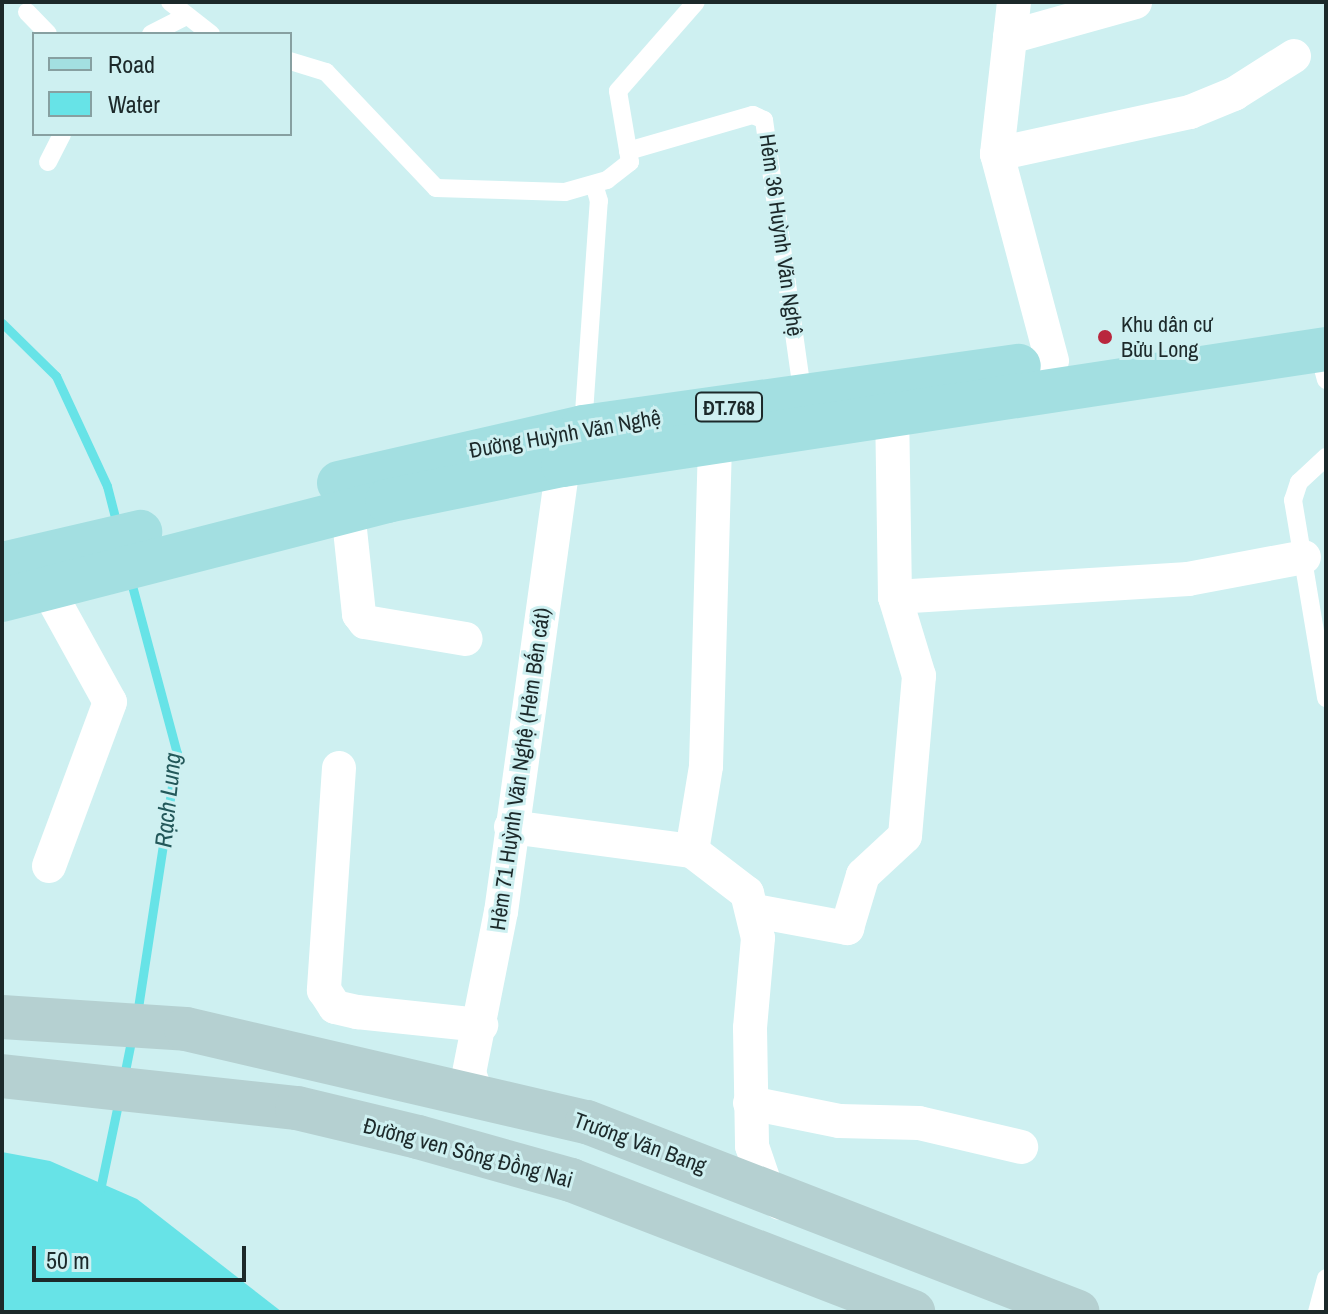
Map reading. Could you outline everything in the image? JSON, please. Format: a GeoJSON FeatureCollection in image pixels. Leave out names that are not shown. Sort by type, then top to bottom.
{"type":"FeatureCollection","features":[{"type":"Feature","properties":{"kind":"main road","name":"Đường Huỳnh Văn Nghệ"},"geometry":{"type":"LineString","coordinates":[[2,600],[47,588],[124,552],[573,446],[803,396],[1052,361],[1324,349]]}},
{"type":"Feature","properties":{"kind":"main road","name":"Đường Huỳnh Văn Nghệ"},"geometry":{"type":"LineString","coordinates":[[2,564],[124,552],[348,511],[573,446],[715,442],[1324,349]]}},
{"type":"Feature","properties":{"kind":"main road","name":"Trương Văn Bang"},"geometry":{"type":"LineString","coordinates":[[2,1017],[87,1018],[186,1029],[598,1125],[1078,1312]]}},
{"type":"Feature","properties":{"kind":"main road","name":"Đường ven Sông Đồng Nai"},"geometry":{"type":"LineString","coordinates":[[2,1076],[180,1091],[297,1108],[571,1180],[913,1312]]}},
{"type":"Feature","properties":{"kind":"street"},"geometry":{"type":"LineString","coordinates":[[1014,2],[997,154],[1052,361]]}},
{"type":"Feature","properties":{"kind":"street"},"geometry":{"type":"LineString","coordinates":[[1010,37],[1135,2]]}},
{"type":"Feature","properties":{"kind":"street"},"geometry":{"type":"LineString","coordinates":[[997,154],[1190,112],[1234,94],[1294,56]]}},
{"type":"Feature","properties":{"kind":"street"},"geometry":{"type":"LineString","coordinates":[[755,911],[847,928],[863,875],[905,836],[919,676],[895,597],[892,416]]}},
{"type":"Feature","properties":{"kind":"street"},"geometry":{"type":"LineString","coordinates":[[692,851],[706,766],[715,442]]}},
{"type":"Feature","properties":{"kind":"street","name":"Hẻm 71 Huỳnh Văn Nghệ (Hẻm Bến cát)"},"geometry":{"type":"LineString","coordinates":[[573,446],[481,1025],[469,1073],[476,1092],[598,1125]]}},
{"type":"Feature","properties":{"kind":"street"},"geometry":{"type":"LineString","coordinates":[[348,511],[359,614],[365,622],[466,639]]}},
{"type":"Feature","properties":{"kind":"street"},"geometry":{"type":"LineString","coordinates":[[895,597],[1188,579],[1304,557]]}},
{"type":"Feature","properties":{"kind":"street"},"geometry":{"type":"LineString","coordinates":[[47,588],[110,702],[49,866]]}},
{"type":"Feature","properties":{"kind":"street"},"geometry":{"type":"LineString","coordinates":[[339,768],[324,990],[335,1007],[357,1012],[481,1025]]}},
{"type":"Feature","properties":{"kind":"street"},"geometry":{"type":"LineString","coordinates":[[511,827],[692,851],[730,876],[755,911],[750,1103],[752,1146],[769,1190],[804,1224],[926,1266]]}},
{"type":"Feature","properties":{"kind":"street"},"geometry":{"type":"LineString","coordinates":[[750,1103],[839,1121],[919,1123],[1021,1147]]}},
{"type":"Feature","properties":{"kind":"lane"},"geometry":{"type":"LineString","coordinates":[[170,2],[185,17],[208,32]]}},
{"type":"Feature","properties":{"kind":"lane"},"geometry":{"type":"LineString","coordinates":[[292,62],[326,72],[436,188],[489,194],[594,185],[620,174],[630,162],[618,91],[696,2]]}},
{"type":"Feature","properties":{"kind":"lane"},"geometry":{"type":"LineString","coordinates":[[27,12],[46,32]]}},
{"type":"Feature","properties":{"kind":"lane"},"geometry":{"type":"LineString","coordinates":[[155,32],[185,17]]}},
{"type":"Feature","properties":{"kind":"lane","name":"Hẻm 36 Huỳnh Văn Nghệ"},"geometry":{"type":"LineString","coordinates":[[628,151],[745,116],[764,120],[803,396]]}},
{"type":"Feature","properties":{"kind":"lane"},"geometry":{"type":"LineString","coordinates":[[48,162],[61,136]]}},
{"type":"Feature","properties":{"kind":"lane"},"geometry":{"type":"LineString","coordinates":[[573,446],[598,210],[594,185]]}},
{"type":"Feature","properties":{"kind":"lane"},"geometry":{"type":"LineString","coordinates":[[1326,457],[1293,491],[1326,698]]}},
{"type":"Feature","properties":{"kind":"lane"},"geometry":{"type":"LineString","coordinates":[[1317,1312],[1326,1278]]}},
{"type":"Feature","properties":{"kind":"water"},"geometry":{"type":"Polygon","coordinates":[[[2,1152],[50,1161],[137,1199],[282,1312],[2,1312],[2,1152]]]}},
{"type":"Feature","properties":{"kind":"waterway","name":"Rạch Lung"},"geometry":{"type":"LineString","coordinates":[[2,323],[56,376],[107,486],[117,525]]}},
{"type":"Feature","properties":{"kind":"waterway","name":"Rạch Lung"},"geometry":{"type":"LineString","coordinates":[[130,578],[177,753],[137,1014]]}},
{"type":"Feature","properties":{"kind":"waterway","name":"Rạch Lung"},"geometry":{"type":"LineString","coordinates":[[124,1076],[132,1036]]}},
{"type":"Feature","properties":{"kind":"waterway","name":"Rạch Lung"},"geometry":{"type":"LineString","coordinates":[[100,1190],[119,1099]]}},
{"type":"Feature","properties":{"kind":"place","name":"Khu dân cư Bửu Long"},"geometry":{"type":"Point","coordinates":[1105,337]}}]}
